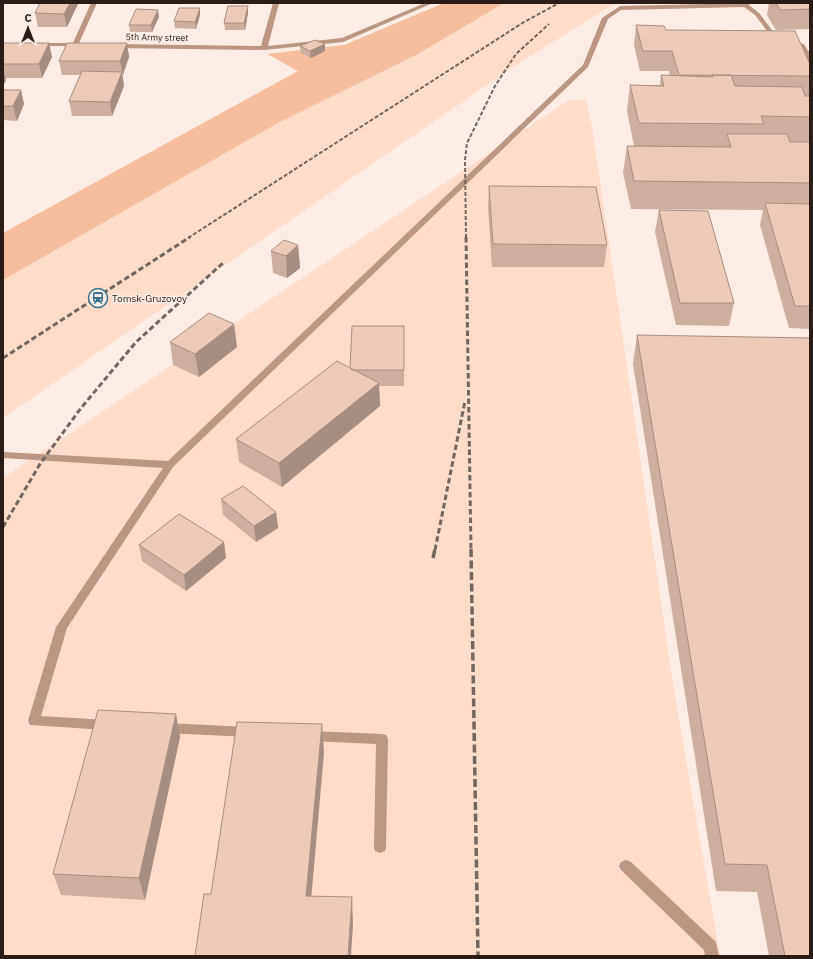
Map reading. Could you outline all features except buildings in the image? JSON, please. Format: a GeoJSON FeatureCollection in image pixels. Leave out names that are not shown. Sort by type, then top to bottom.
{"type":"FeatureCollection","features":[{"type":"Feature","properties":{"kind":"street"},"geometry":{"type":"LineString","coordinates":[[75,45],[94,3]]}},
{"type":"Feature","properties":{"kind":"street"},"geometry":{"type":"LineString","coordinates":[[264,48],[276,3]]}},
{"type":"Feature","properties":{"kind":"street","name":"5th Army street"},"geometry":{"type":"LineString","coordinates":[[106,46],[264,48],[343,40],[430,3]]}},
{"type":"Feature","properties":{"kind":"street"},"geometry":{"type":"LineString","coordinates":[[121,726],[34,721],[62,627],[170,465],[586,66],[605,18],[620,8],[746,4],[757,14],[776,39],[802,46],[810,60]]}},
{"type":"Feature","properties":{"kind":"street"},"geometry":{"type":"LineString","coordinates":[[33,45],[83,45]]}},
{"type":"Feature","properties":{"kind":"street"},"geometry":{"type":"LineString","coordinates":[[3,455],[170,465]]}},
{"type":"Feature","properties":{"kind":"street"},"geometry":{"type":"LineString","coordinates":[[153,728],[264,733]]}},
{"type":"Feature","properties":{"kind":"street"},"geometry":{"type":"LineString","coordinates":[[303,735],[382,739],[380,847]]}},
{"type":"Feature","properties":{"kind":"street"},"geometry":{"type":"LineString","coordinates":[[626,866],[710,947],[712,956]]}},
{"type":"Feature","properties":{"kind":"shaded area"},"geometry":{"type":"Polygon","coordinates":[[[444,3],[504,3],[418,54],[278,123],[3,280],[3,233],[298,71],[267,54],[344,45],[444,3]]]}},
{"type":"Feature","properties":{"kind":"shaded area"},"geometry":{"type":"Polygon","coordinates":[[[504,3],[616,3],[519,63],[3,418],[3,280],[274,124],[418,54],[504,3]]]}},
{"type":"Feature","properties":{"kind":"shaded area"},"geometry":{"type":"Polygon","coordinates":[[[569,100],[586,100],[592,126],[673,684],[720,956],[3,956],[3,478],[569,100]]]}},
{"type":"Feature","properties":{"kind":"railway"},"geometry":{"type":"LineString","coordinates":[[188,238],[524,22],[559,3]]}},
{"type":"Feature","properties":{"kind":"railway"},"geometry":{"type":"LineString","coordinates":[[466,238],[465,160],[467,143],[495,86],[516,54],[549,24]]}},
{"type":"Feature","properties":{"kind":"railway"},"geometry":{"type":"LineString","coordinates":[[3,358],[190,237]]}},
{"type":"Feature","properties":{"kind":"railway"},"geometry":{"type":"LineString","coordinates":[[466,237],[471,550]]}},
{"type":"Feature","properties":{"kind":"railway"},"geometry":{"type":"LineString","coordinates":[[3,527],[40,464],[81,408],[136,342],[223,263]]}},
{"type":"Feature","properties":{"kind":"railway"},"geometry":{"type":"LineString","coordinates":[[435,550],[465,401]]}},
{"type":"Feature","properties":{"kind":"railway"},"geometry":{"type":"LineString","coordinates":[[433,558],[435,549]]}},
{"type":"Feature","properties":{"kind":"railway"},"geometry":{"type":"LineString","coordinates":[[471,549],[478,956]]}},
{"type":"Feature","properties":{"kind":"place","name":"Tomsk-Gruzovoy"},"geometry":{"type":"Point","coordinates":[98,298]}}]}
